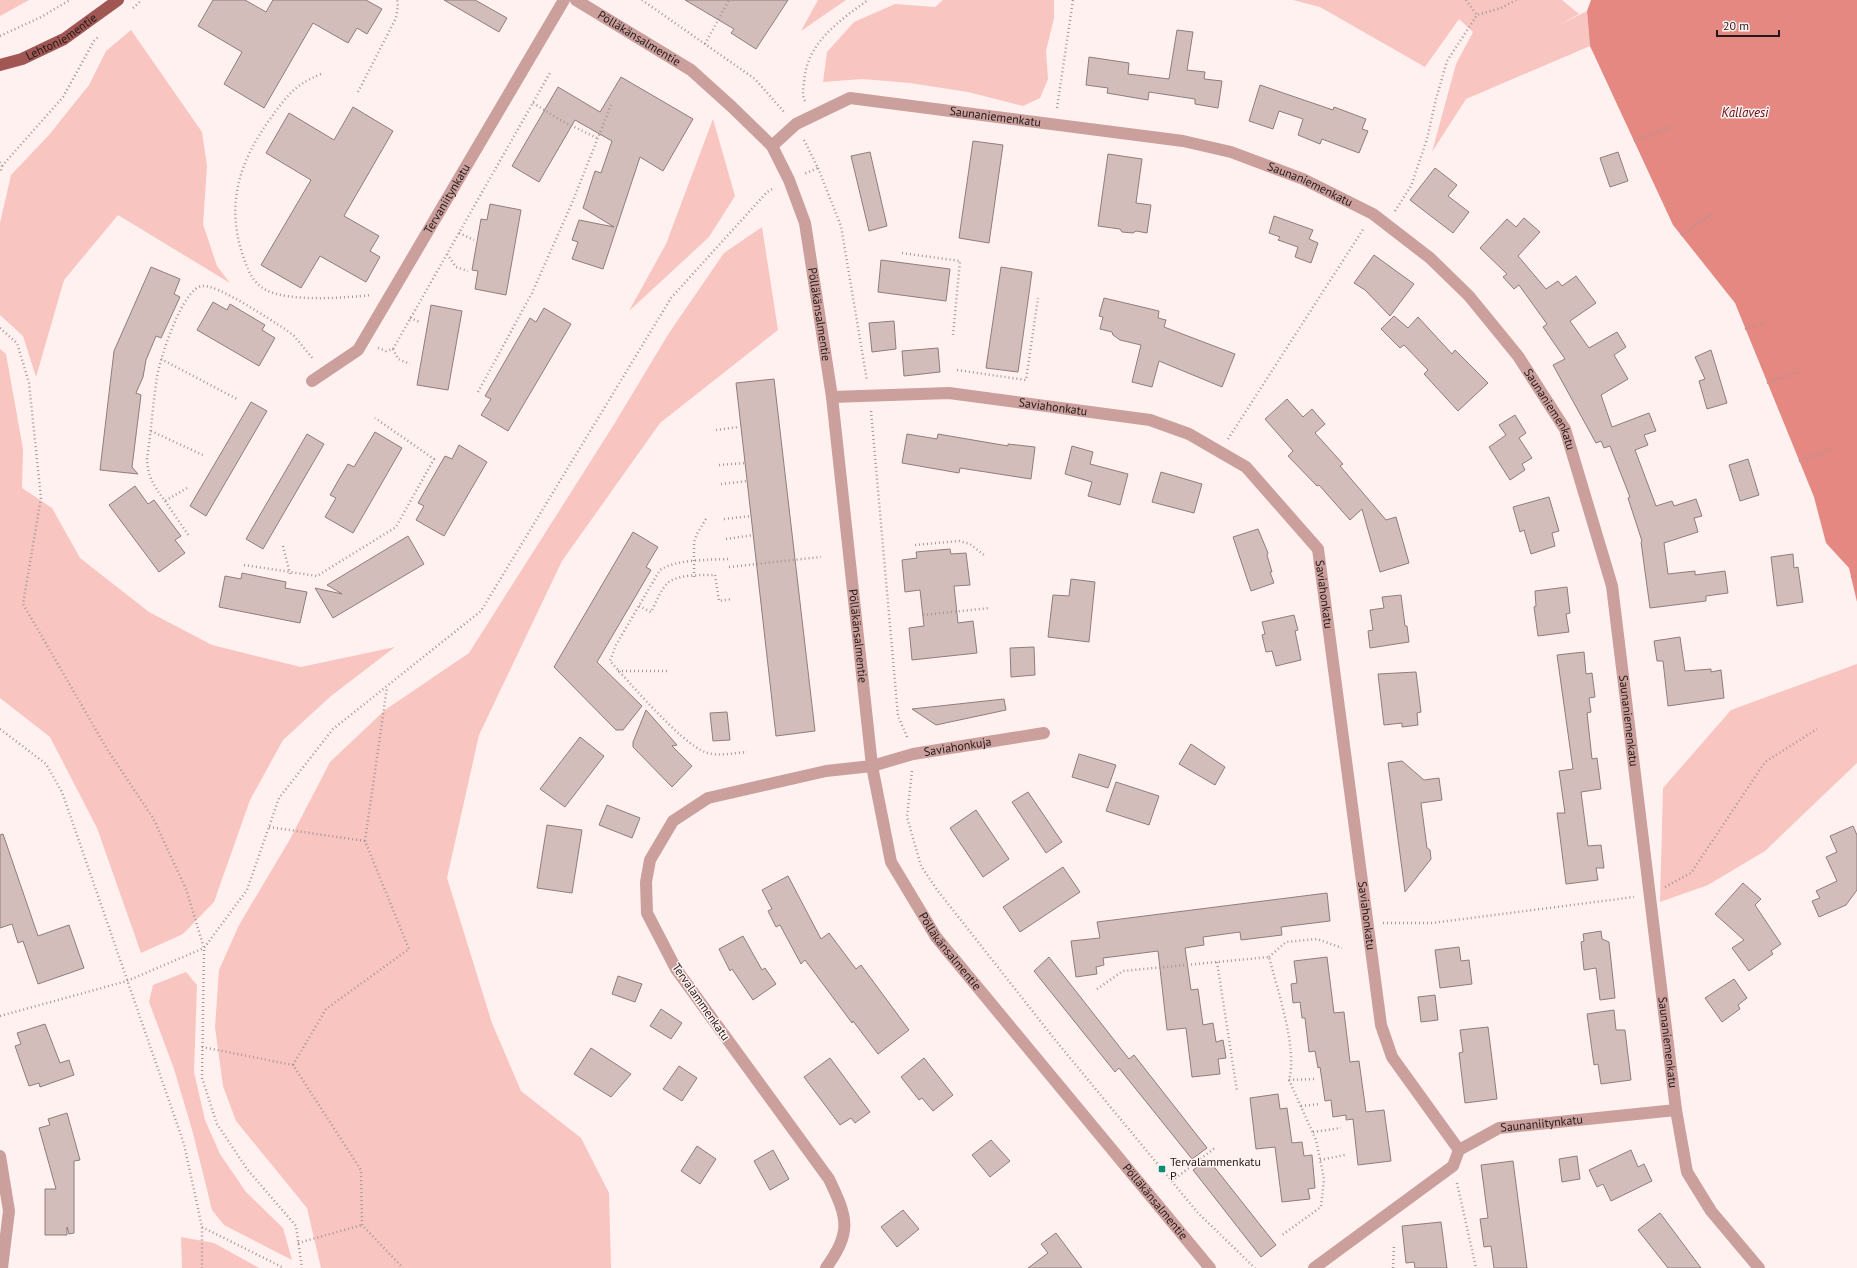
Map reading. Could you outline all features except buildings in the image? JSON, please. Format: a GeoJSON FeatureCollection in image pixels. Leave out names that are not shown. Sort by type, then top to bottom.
{"type":"FeatureCollection","features":[{"type":"Feature","properties":{"kind":"main road","name":"Lehtoniementie"},"geometry":{"type":"LineString","coordinates":[[0,65],[22,59],[64,39],[118,0]]}},
{"type":"Feature","properties":{"kind":"street","name":"Tervaniitynkatu"},"geometry":{"type":"LineString","coordinates":[[312,382],[358,350],[564,0]]}},
{"type":"Feature","properties":{"kind":"street","name":"Pölläkänsalmentie"},"geometry":{"type":"LineString","coordinates":[[576,0],[691,70],[772,146],[789,180],[805,223],[832,397],[872,766],[891,862],[936,937],[1210,1268]]}},
{"type":"Feature","properties":{"kind":"street","name":"Saunaniemenkatu"},"geometry":{"type":"LineString","coordinates":[[772,146],[796,124],[850,98],[1183,141],[1231,152],[1303,179],[1373,214],[1430,258],[1469,296],[1518,356],[1565,429],[1612,586],[1676,1110],[1687,1172],[1711,1211],[1759,1268]]}},
{"type":"Feature","properties":{"kind":"street","name":"Saviahonkatu"},"geometry":{"type":"LineString","coordinates":[[832,397],[949,393],[1150,420],[1189,434],[1219,453],[1246,467],[1318,549],[1366,923],[1381,1025],[1392,1057],[1459,1150]]}},
{"type":"Feature","properties":{"kind":"street","name":"Saviahonkuja"},"geometry":{"type":"LineString","coordinates":[[872,766],[913,754],[1044,733]]}},
{"type":"Feature","properties":{"kind":"street","name":"Tervalammenkatu"},"geometry":{"type":"LineString","coordinates":[[826,1268],[839,1250],[844,1236],[844,1219],[839,1201],[829,1179],[676,969],[647,913],[646,882],[650,860],[673,821],[708,798],[826,771],[872,766]]}},
{"type":"Feature","properties":{"kind":"street","name":"Saunaniitynkatu"},"geometry":{"type":"LineString","coordinates":[[1459,1150],[1499,1128],[1676,1110]]}},
{"type":"Feature","properties":{"kind":"street"},"geometry":{"type":"LineString","coordinates":[[1314,1268],[1454,1166],[1459,1150]]}},
{"type":"Feature","properties":{"kind":"street"},"geometry":{"type":"LineString","coordinates":[[0,1156],[9,1211],[2,1268]]}},
{"type":"Feature","properties":{"kind":"path"},"geometry":{"type":"LineString","coordinates":[[0,36],[41,17],[70,0]]}},
{"type":"Feature","properties":{"kind":"path"},"geometry":{"type":"LineString","coordinates":[[130,10],[142,0]]}},
{"type":"Feature","properties":{"kind":"path"},"geometry":{"type":"LineString","coordinates":[[358,92],[396,18],[398,6],[397,0]]}},
{"type":"Feature","properties":{"kind":"path"},"geometry":{"type":"LineString","coordinates":[[0,1016],[127,981],[204,948],[247,890],[279,798],[333,729],[481,611],[671,298],[766,192],[789,180],[818,168],[796,124],[755,79],[642,0]]}},
{"type":"Feature","properties":{"kind":"path"},"geometry":{"type":"LineString","coordinates":[[705,44],[729,0]]}},
{"type":"Feature","properties":{"kind":"path"},"geometry":{"type":"LineString","coordinates":[[811,116],[803,97],[804,76],[810,54],[832,26],[868,0]]}},
{"type":"Feature","properties":{"kind":"path"},"geometry":{"type":"LineString","coordinates":[[1055,124],[1073,0]]}},
{"type":"Feature","properties":{"kind":"path"},"geometry":{"type":"LineString","coordinates":[[1466,0],[1477,15]]}},
{"type":"Feature","properties":{"kind":"path"},"geometry":{"type":"LineString","coordinates":[[1386,224],[1411,186],[1427,139],[1436,99],[1447,61],[1477,15],[1501,8],[1516,0]]}},
{"type":"Feature","properties":{"kind":"path"},"geometry":{"type":"LineString","coordinates":[[0,173],[2,166],[63,97],[94,41],[100,36]]}},
{"type":"Feature","properties":{"kind":"path"},"geometry":{"type":"LineString","coordinates":[[364,340],[386,351],[393,349],[551,71]]}},
{"type":"Feature","properties":{"kind":"path"},"geometry":{"type":"LineString","coordinates":[[321,74],[303,82],[287,96],[254,140],[242,165],[234,203],[237,237],[250,276],[265,290],[284,296],[328,298],[374,295],[386,301]]}},
{"type":"Feature","properties":{"kind":"path"},"geometry":{"type":"LineString","coordinates":[[533,103],[562,121],[597,138]]}},
{"type":"Feature","properties":{"kind":"path"},"geometry":{"type":"LineString","coordinates":[[478,392],[532,293],[572,203],[611,105]]}},
{"type":"Feature","properties":{"kind":"path"},"geometry":{"type":"LineString","coordinates":[[1634,141],[1672,126]]}},
{"type":"Feature","properties":{"kind":"path"},"geometry":{"type":"LineString","coordinates":[[0,162],[2,166]]}},
{"type":"Feature","properties":{"kind":"path"},"geometry":{"type":"LineString","coordinates":[[1681,235],[1713,213]]}},
{"type":"Feature","properties":{"kind":"path"},"geometry":{"type":"LineString","coordinates":[[1219,453],[1373,214]]}},
{"type":"Feature","properties":{"kind":"path"},"geometry":{"type":"LineString","coordinates":[[459,233],[474,240]]}},
{"type":"Feature","properties":{"kind":"path"},"geometry":{"type":"LineString","coordinates":[[902,253],[960,261],[953,335]]}},
{"type":"Feature","properties":{"kind":"path"},"geometry":{"type":"LineString","coordinates":[[447,254],[456,267],[468,271]]}},
{"type":"Feature","properties":{"kind":"path"},"geometry":{"type":"LineString","coordinates":[[189,536],[153,484],[148,472],[147,459],[157,377],[161,359],[183,305],[192,290],[202,286],[214,288],[227,294],[285,329],[306,350],[323,373]]}},
{"type":"Feature","properties":{"kind":"path"},"geometry":{"type":"LineString","coordinates":[[957,370],[1026,380],[1038,298]]}},
{"type":"Feature","properties":{"kind":"path"},"geometry":{"type":"LineString","coordinates":[[410,318],[420,322]]}},
{"type":"Feature","properties":{"kind":"path"},"geometry":{"type":"LineString","coordinates":[[1745,329],[1765,322]]}},
{"type":"Feature","properties":{"kind":"path"},"geometry":{"type":"LineString","coordinates":[[0,328],[18,343],[29,383],[41,498],[23,604],[107,749],[153,818],[186,889],[204,948],[202,1078],[217,1124],[247,1169],[296,1226],[302,1268]]}},
{"type":"Feature","properties":{"kind":"path"},"geometry":{"type":"LineString","coordinates":[[393,349],[398,359],[410,364]]}},
{"type":"Feature","properties":{"kind":"path"},"geometry":{"type":"LineString","coordinates":[[161,359],[237,398]]}},
{"type":"Feature","properties":{"kind":"path"},"geometry":{"type":"LineString","coordinates":[[1767,383],[1799,372]]}},
{"type":"Feature","properties":{"kind":"path"},"geometry":{"type":"LineString","coordinates":[[244,566],[290,574],[317,576],[396,526],[434,459],[375,418]]}},
{"type":"Feature","properties":{"kind":"path"},"geometry":{"type":"LineString","coordinates":[[716,430],[738,427]]}},
{"type":"Feature","properties":{"kind":"path"},"geometry":{"type":"LineString","coordinates":[[151,431],[205,456]]}},
{"type":"Feature","properties":{"kind":"path"},"geometry":{"type":"LineString","coordinates":[[1799,461],[1832,449]]}},
{"type":"Feature","properties":{"kind":"path"},"geometry":{"type":"LineString","coordinates":[[719,465],[745,463]]}},
{"type":"Feature","properties":{"kind":"path"},"geometry":{"type":"LineString","coordinates":[[721,484],[748,481]]}},
{"type":"Feature","properties":{"kind":"path"},"geometry":{"type":"LineString","coordinates":[[165,501],[187,488]]}},
{"type":"Feature","properties":{"kind":"path"},"geometry":{"type":"LineString","coordinates":[[694,577],[697,534],[707,516]]}},
{"type":"Feature","properties":{"kind":"path"},"geometry":{"type":"LineString","coordinates":[[724,519],[752,516]]}},
{"type":"Feature","properties":{"kind":"path"},"geometry":{"type":"LineString","coordinates":[[726,539],[754,535]]}},
{"type":"Feature","properties":{"kind":"path"},"geometry":{"type":"LineString","coordinates":[[915,545],[960,541],[970,544],[984,555]]}},
{"type":"Feature","properties":{"kind":"path"},"geometry":{"type":"LineString","coordinates":[[283,546],[290,574]]}},
{"type":"Feature","properties":{"kind":"path"},"geometry":{"type":"LineString","coordinates":[[729,567],[821,557]]}},
{"type":"Feature","properties":{"kind":"path"},"geometry":{"type":"LineString","coordinates":[[728,559],[694,561],[666,566],[660,570],[616,645],[610,662],[690,743],[705,752],[711,753],[748,752]]}},
{"type":"Feature","properties":{"kind":"path"},"geometry":{"type":"LineString","coordinates":[[639,606],[651,612],[668,583],[677,579],[715,575],[719,601],[732,599]]}},
{"type":"Feature","properties":{"kind":"path"},"geometry":{"type":"LineString","coordinates":[[1851,577],[1857,576]]}},
{"type":"Feature","properties":{"kind":"path"},"geometry":{"type":"LineString","coordinates":[[923,615],[990,608]]}},
{"type":"Feature","properties":{"kind":"path"},"geometry":{"type":"LineString","coordinates":[[618,671],[667,671]]}},
{"type":"Feature","properties":{"kind":"path"},"geometry":{"type":"LineString","coordinates":[[293,1065],[326,1009],[409,949],[366,841],[386,687]]}},
{"type":"Feature","properties":{"kind":"path"},"geometry":{"type":"LineString","coordinates":[[0,729],[46,764],[62,792],[184,1144],[202,1227],[202,1268]]}},
{"type":"Feature","properties":{"kind":"path"},"geometry":{"type":"LineString","coordinates":[[1366,923],[1432,923],[1650,895],[1691,873],[1765,762],[1817,729]]}},
{"type":"Feature","properties":{"kind":"path"},"geometry":{"type":"LineString","coordinates":[[269,827],[366,841]]}},
{"type":"Feature","properties":{"kind":"path"},"geometry":{"type":"LineString","coordinates":[[1097,988],[1123,971],[1268,957],[1286,942],[1316,939],[1342,948]]}},
{"type":"Feature","properties":{"kind":"path"},"geometry":{"type":"LineString","coordinates":[[1268,957],[1287,1028],[1292,1071],[1289,1080],[1313,1132],[1324,1179],[1321,1207],[1282,1235]]}},
{"type":"Feature","properties":{"kind":"path"},"geometry":{"type":"LineString","coordinates":[[1217,962],[1237,1091]]}},
{"type":"Feature","properties":{"kind":"path"},"geometry":{"type":"LineString","coordinates":[[202,1047],[293,1065],[362,1170],[362,1225],[403,1268]]}},
{"type":"Feature","properties":{"kind":"path"},"geometry":{"type":"LineString","coordinates":[[1289,1080],[1315,1079]]}},
{"type":"Feature","properties":{"kind":"path"},"geometry":{"type":"LineString","coordinates":[[1302,1106],[1320,1104]]}},
{"type":"Feature","properties":{"kind":"path"},"geometry":{"type":"LineString","coordinates":[[1313,1132],[1341,1128]]}},
{"type":"Feature","properties":{"kind":"path"},"geometry":{"type":"LineString","coordinates":[[1172,1181],[1216,1147]]}},
{"type":"Feature","properties":{"kind":"path"},"geometry":{"type":"LineString","coordinates":[[1320,1160],[1345,1155]]}},
{"type":"Feature","properties":{"kind":"path"},"geometry":{"type":"LineString","coordinates":[[1454,1166],[1476,1268]]}},
{"type":"Feature","properties":{"kind":"path"},"geometry":{"type":"LineString","coordinates":[[298,1243],[362,1225]]}},
{"type":"Feature","properties":{"kind":"path"},"geometry":{"type":"LineString","coordinates":[[202,1227],[284,1268]]}},
{"type":"Feature","properties":{"kind":"path"},"geometry":{"type":"LineString","coordinates":[[1393,1268],[1394,1245]]}},
{"type":"Feature","properties":{"kind":"shaded area"},"geometry":{"type":"Polygon","coordinates":[[[0,0],[29,0],[0,16],[0,0]]]}},
{"type":"Feature","properties":{"kind":"shaded area"},"geometry":{"type":"Polygon","coordinates":[[[818,0],[846,0],[801,31],[818,0]]]}},
{"type":"Feature","properties":{"kind":"shaded area"},"geometry":{"type":"Polygon","coordinates":[[[943,0],[1054,0],[1054,18],[1046,51],[1048,79],[1040,98],[1023,106],[968,92],[910,83],[862,79],[823,82],[827,52],[854,22],[895,4],[935,7],[943,0]]]}},
{"type":"Feature","properties":{"kind":"shaded area"},"geometry":{"type":"Polygon","coordinates":[[[1293,0],[1562,0],[1579,14],[1559,25],[1587,11],[1590,46],[1466,99],[1432,152],[1456,64],[1473,32],[1459,19],[1425,67],[1320,7],[1293,0]]]}},
{"type":"Feature","properties":{"kind":"shaded area"},"geometry":{"type":"Polygon","coordinates":[[[131,30],[202,132],[207,166],[203,224],[217,266],[230,283],[118,215],[64,280],[36,377],[23,336],[0,315],[0,223],[11,175],[49,135],[89,85],[106,51],[131,30]]]}},
{"type":"Feature","properties":{"kind":"shaded area"},"geometry":{"type":"Polygon","coordinates":[[[713,119],[735,196],[709,237],[629,311],[666,244],[713,119]]]}},
{"type":"Feature","properties":{"kind":"shaded area"},"geometry":{"type":"Polygon","coordinates":[[[762,227],[778,330],[660,423],[562,561],[479,735],[447,878],[492,1023],[521,1091],[581,1138],[609,1193],[611,1268],[321,1268],[307,1208],[236,1121],[223,1086],[215,1027],[219,970],[239,925],[289,841],[330,762],[385,710],[469,653],[613,426],[669,333],[724,253],[762,227]]]}},
{"type":"Feature","properties":{"kind":"shaded area"},"geometry":{"type":"Polygon","coordinates":[[[0,349],[6,354],[23,449],[22,488],[52,508],[80,558],[149,612],[212,645],[301,667],[395,647],[331,696],[283,740],[250,800],[214,902],[183,934],[141,953],[97,828],[50,737],[0,698],[0,349]]]}},
{"type":"Feature","properties":{"kind":"shaded area"},"geometry":{"type":"Polygon","coordinates":[[[1857,664],[1857,763],[1765,851],[1708,885],[1660,902],[1663,788],[1731,710],[1857,664]]]}},
{"type":"Feature","properties":{"kind":"shaded area"},"geometry":{"type":"Polygon","coordinates":[[[186,972],[197,985],[194,1072],[205,1120],[220,1154],[246,1192],[283,1228],[292,1260],[224,1225],[212,1210],[193,1133],[174,1069],[149,1002],[153,985],[186,972]]]}},
{"type":"Feature","properties":{"kind":"shaded area"},"geometry":{"type":"Polygon","coordinates":[[[181,1237],[214,1243],[259,1268],[182,1268],[181,1237]]]}},
{"type":"Feature","properties":{"kind":"water","name":"Kallavesi"},"geometry":{"type":"Polygon","coordinates":[[[1591,0],[1857,0],[1857,602],[1849,568],[1826,543],[1814,497],[1735,303],[1673,225],[1590,46],[1587,11],[1591,0]]]}},
{"type":"Feature","properties":{"kind":"place","name":"Tervalammenkatu P"},"geometry":{"type":"Point","coordinates":[1162,1169]}}]}
